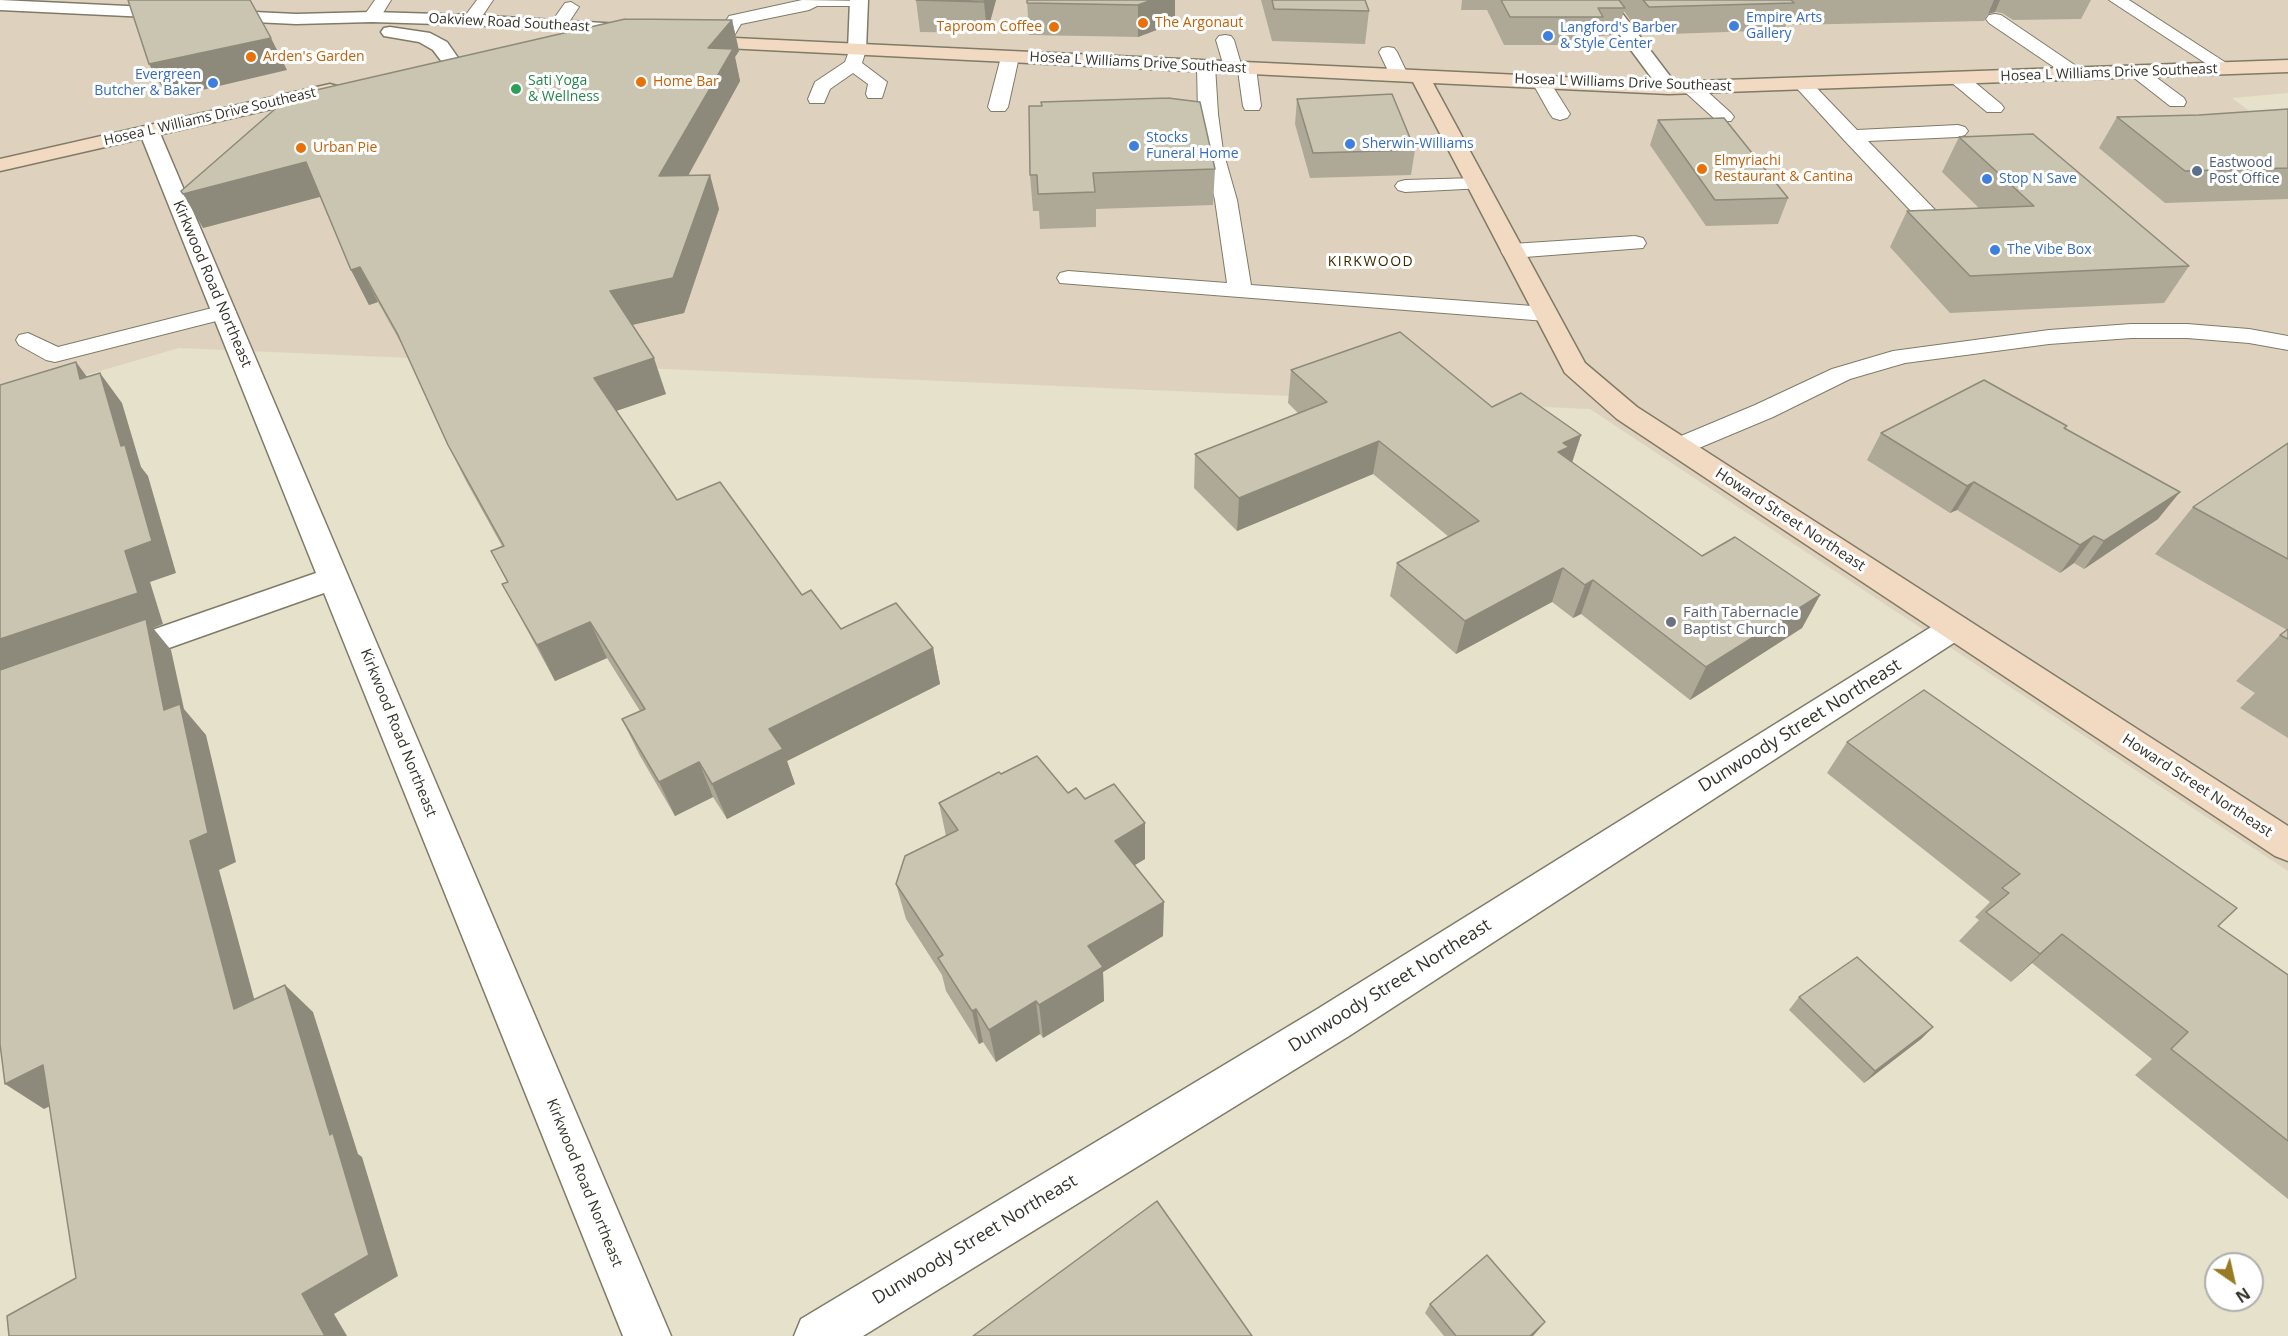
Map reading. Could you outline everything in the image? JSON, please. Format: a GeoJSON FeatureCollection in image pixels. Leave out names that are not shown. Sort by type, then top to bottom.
{"type":"FeatureCollection","features":[{"type":"Feature","properties":{"kind":"street"},"geometry":{"type":"LineString","coordinates":[[1603,0],[1669,88]]}},
{"type":"Feature","properties":{"kind":"street"},"geometry":{"type":"LineString","coordinates":[[855,57],[859,1]]}},
{"type":"Feature","properties":{"kind":"street","name":"Oakview Road Southeast"},"geometry":{"type":"LineString","coordinates":[[0,5],[296,19],[372,17],[559,24],[652,36],[572,45]]}},
{"type":"Feature","properties":{"kind":"street","name":"Oakview Road Southeast"},"geometry":{"type":"LineString","coordinates":[[296,19],[424,37],[440,46],[452,63]]}},
{"type":"Feature","properties":{"kind":"street","name":"Hosea L Williams Drive Southeast"},"geometry":{"type":"LineString","coordinates":[[679,39],[855,57],[1010,57],[1669,88],[2288,66]]}},
{"type":"Feature","properties":{"kind":"street"},"geometry":{"type":"LineString","coordinates":[[432,67],[474,59]]}},
{"type":"Feature","properties":{"kind":"street","name":"Howard Street Northeast"},"geometry":{"type":"LineString","coordinates":[[1410,75],[1476,184],[1574,367],[1627,413],[2288,845]]}},
{"type":"Feature","properties":{"kind":"street","name":"Hosea L Williams Drive Southeast"},"geometry":{"type":"LineString","coordinates":[[0,165],[344,87]]}},
{"type":"Feature","properties":{"kind":"street","name":"Kirkwood Road Northeast"},"geometry":{"type":"LineString","coordinates":[[149,131],[647,1336]]}},
{"type":"Feature","properties":{"kind":"street"},"geometry":{"type":"LineString","coordinates":[[90,664],[334,578]]}},
{"type":"Feature","properties":{"kind":"street","name":"Dunwoody Street Northeast"},"geometry":{"type":"LineString","coordinates":[[818,1336],[1344,1016],[1955,627]]}},
{"type":"Feature","properties":{"kind":"lane"},"geometry":{"type":"LineString","coordinates":[[162,13],[181,0]]}},
{"type":"Feature","properties":{"kind":"lane"},"geometry":{"type":"LineString","coordinates":[[195,14],[212,0]]}},
{"type":"Feature","properties":{"kind":"lane"},"geometry":{"type":"LineString","coordinates":[[372,17],[383,0]]}},
{"type":"Feature","properties":{"kind":"lane"},"geometry":{"type":"LineString","coordinates":[[471,20],[485,0]]}},
{"type":"Feature","properties":{"kind":"lane"},"geometry":{"type":"LineString","coordinates":[[2116,0],[2224,68]]}},
{"type":"Feature","properties":{"kind":"lane"},"geometry":{"type":"LineString","coordinates":[[722,42],[735,20],[809,6],[810,1],[859,1]]}},
{"type":"Feature","properties":{"kind":"lane"},"geometry":{"type":"LineString","coordinates":[[559,24],[571,7]]}},
{"type":"Feature","properties":{"kind":"lane"},"geometry":{"type":"LineString","coordinates":[[1995,19],[2076,74]]}},
{"type":"Feature","properties":{"kind":"lane"},"geometry":{"type":"LineString","coordinates":[[1225,40],[1240,68],[1252,106]]}},
{"type":"Feature","properties":{"kind":"lane"},"geometry":{"type":"LineString","coordinates":[[1388,52],[1410,75]]}},
{"type":"Feature","properties":{"kind":"lane"},"geometry":{"type":"LineString","coordinates":[[817,99],[822,86],[855,57],[878,82],[876,94]]}},
{"type":"Feature","properties":{"kind":"lane"},"geometry":{"type":"LineString","coordinates":[[998,107],[1010,57]]}},
{"type":"Feature","properties":{"kind":"lane"},"geometry":{"type":"LineString","coordinates":[[1206,66],[1208,114],[1213,151],[1226,200],[1240,291]]}},
{"type":"Feature","properties":{"kind":"lane"},"geometry":{"type":"LineString","coordinates":[[2139,73],[2177,102]]}},
{"type":"Feature","properties":{"kind":"lane"},"geometry":{"type":"LineString","coordinates":[[1959,79],[1994,108]]}},
{"type":"Feature","properties":{"kind":"lane"},"geometry":{"type":"LineString","coordinates":[[1541,82],[1560,114]]}},
{"type":"Feature","properties":{"kind":"lane"},"geometry":{"type":"LineString","coordinates":[[1802,84],[1934,222]]}},
{"type":"Feature","properties":{"kind":"lane"},"geometry":{"type":"LineString","coordinates":[[1692,88],[1724,117]]}},
{"type":"Feature","properties":{"kind":"lane"},"geometry":{"type":"LineString","coordinates":[[1851,136],[1958,131]]}},
{"type":"Feature","properties":{"kind":"lane"},"geometry":{"type":"LineString","coordinates":[[1406,186],[1476,184]]}},
{"type":"Feature","properties":{"kind":"lane"},"geometry":{"type":"LineString","coordinates":[[1512,250],[1635,243]]}},
{"type":"Feature","properties":{"kind":"lane"},"geometry":{"type":"LineString","coordinates":[[1068,278],[1546,314]]}},
{"type":"Feature","properties":{"kind":"lane"},"geometry":{"type":"LineString","coordinates":[[28,340],[55,355],[224,312]]}},
{"type":"Feature","properties":{"kind":"lane"},"geometry":{"type":"LineString","coordinates":[[1678,447],[1764,411],[1841,374],[1902,356],[2049,337],[2131,331],[2198,332],[2249,336],[2288,343]]}},
{"type":"Feature","properties":{"kind":"shaded area"},"geometry":{"type":"Polygon","coordinates":[[[0,0],[2288,0],[2288,93],[2232,98],[2288,140],[2288,871],[1590,409],[179,348],[0,400],[0,0]]]}},
{"type":"Feature","properties":{"kind":"building"},"geometry":{"type":"Polygon","coordinates":[[[128,0],[250,0],[271,38],[149,64],[128,0]]]}},
{"type":"Feature","properties":{"kind":"building"},"geometry":{"type":"Polygon","coordinates":[[[916,0],[985,0],[984,2],[916,0]]]}},
{"type":"Feature","properties":{"kind":"building"},"geometry":{"type":"Polygon","coordinates":[[[1027,0],[1152,0],[1138,5],[1027,3],[1027,0]]]}},
{"type":"Feature","properties":{"kind":"building"},"geometry":{"type":"Polygon","coordinates":[[[1272,0],[1365,0],[1369,11],[1274,9],[1272,0]]]}},
{"type":"Feature","properties":{"kind":"building"},"geometry":{"type":"Polygon","coordinates":[[[1501,0],[1619,0],[1625,8],[1598,8],[1603,17],[1510,17],[1501,0]]]}},
{"type":"Feature","properties":{"kind":"building"},"geometry":{"type":"Polygon","coordinates":[[[1643,0],[1791,0],[1794,3],[1649,7],[1643,0]]]}},
{"type":"Feature","properties":{"kind":"building"},"geometry":{"type":"Polygon","coordinates":[[[625,19],[732,20],[708,48],[733,49],[659,176],[710,175],[673,278],[610,291],[654,358],[594,378],[677,500],[720,482],[802,595],[811,590],[841,629],[896,603],[933,648],[769,729],[783,749],[712,784],[699,762],[659,782],[622,719],[645,709],[590,622],[537,645],[502,584],[508,582],[491,551],[504,546],[448,445],[397,333],[360,267],[351,270],[306,162],[183,194],[181,191],[290,96],[625,19]]]}},
{"type":"Feature","properties":{"kind":"building"},"geometry":{"type":"Polygon","coordinates":[[[1392,94],[1415,150],[1313,153],[1297,99],[1392,94]]]}},
{"type":"Feature","properties":{"kind":"building"},"geometry":{"type":"Polygon","coordinates":[[[1168,98],[1200,102],[1215,169],[1093,173],[1095,192],[1038,194],[1037,175],[1030,175],[1029,106],[1042,106],[1041,102],[1168,98]]]}},
{"type":"Feature","properties":{"kind":"building"},"geometry":{"type":"Polygon","coordinates":[[[2288,109],[2288,168],[2185,171],[2117,117],[2199,115],[2288,109]]]}},
{"type":"Feature","properties":{"kind":"building"},"geometry":{"type":"Polygon","coordinates":[[[1724,118],[1788,198],[1715,200],[1658,120],[1724,118]]]}},
{"type":"Feature","properties":{"kind":"building"},"geometry":{"type":"Polygon","coordinates":[[[2033,134],[2189,266],[1970,276],[1907,211],[2034,206],[1959,137],[2033,134]]]}},
{"type":"Feature","properties":{"kind":"building"},"geometry":{"type":"Polygon","coordinates":[[[1400,332],[1492,407],[1521,393],[1581,435],[1563,443],[1569,447],[1558,452],[1702,556],[1735,537],[1820,595],[1706,667],[1593,580],[1585,585],[1563,568],[1465,621],[1397,563],[1479,521],[1379,441],[1239,498],[1195,454],[1327,402],[1291,370],[1400,332]]]}},
{"type":"Feature","properties":{"kind":"building"},"geometry":{"type":"Polygon","coordinates":[[[76,362],[80,379],[100,373],[121,446],[125,445],[152,541],[125,551],[138,593],[0,639],[0,385],[76,362]]]}},
{"type":"Feature","properties":{"kind":"building"},"geometry":{"type":"Polygon","coordinates":[[[1984,380],[2067,426],[2064,428],[2180,492],[2104,541],[2094,536],[2080,545],[1974,482],[1967,486],[1881,433],[1984,380]]]}},
{"type":"Feature","properties":{"kind":"building"},"geometry":{"type":"Polygon","coordinates":[[[2288,443],[2288,559],[2193,507],[2288,443]]]}},
{"type":"Feature","properties":{"kind":"building"},"geometry":{"type":"Polygon","coordinates":[[[146,619],[164,710],[180,704],[208,833],[190,841],[234,1009],[285,985],[330,1135],[333,1133],[369,1255],[302,1294],[325,1336],[9,1336],[7,1316],[76,1278],[43,1065],[5,1084],[0,1044],[0,670],[146,619]]]}},
{"type":"Feature","properties":{"kind":"building"},"geometry":{"type":"Polygon","coordinates":[[[2288,629],[2288,639],[2280,635],[2288,629]]]}},
{"type":"Feature","properties":{"kind":"building"},"geometry":{"type":"Polygon","coordinates":[[[1924,690],[2237,908],[2218,926],[2288,975],[2288,1141],[2171,1049],[2188,1032],[2062,934],[2040,954],[1986,912],[2009,893],[2002,888],[2020,874],[1847,742],[1924,690]]]}},
{"type":"Feature","properties":{"kind":"building"},"geometry":{"type":"Polygon","coordinates":[[[1037,756],[1068,793],[1076,788],[1085,799],[1114,784],[1145,823],[1115,841],[1164,902],[1088,946],[1103,967],[1039,1005],[1036,1001],[989,1030],[976,1009],[972,1011],[938,958],[943,955],[896,884],[905,856],[958,830],[939,803],[999,772],[1001,774],[1037,756]]]}},
{"type":"Feature","properties":{"kind":"building"},"geometry":{"type":"Polygon","coordinates":[[[1857,957],[1933,1027],[1875,1071],[1799,997],[1857,957]]]}},
{"type":"Feature","properties":{"kind":"building"},"geometry":{"type":"Polygon","coordinates":[[[1157,1201],[1252,1336],[973,1336],[1157,1201]]]}},
{"type":"Feature","properties":{"kind":"building"},"geometry":{"type":"Polygon","coordinates":[[[1487,1255],[1545,1322],[1530,1336],[1456,1336],[1430,1304],[1487,1255]]]}},
{"type":"Feature","properties":{"kind":"place","name":"The Argonaut"},"geometry":{"type":"Point","coordinates":[1143,23]}},
{"type":"Feature","properties":{"kind":"place","name":"Empire Arts Gallery"},"geometry":{"type":"Point","coordinates":[1734,26]}},
{"type":"Feature","properties":{"kind":"place","name":"Taproom Coffee"},"geometry":{"type":"Point","coordinates":[1054,27]}},
{"type":"Feature","properties":{"kind":"place","name":"Langford's Barber & Style Center"},"geometry":{"type":"Point","coordinates":[1548,36]}},
{"type":"Feature","properties":{"kind":"place","name":"Arden's Garden"},"geometry":{"type":"Point","coordinates":[251,57]}},
{"type":"Feature","properties":{"kind":"place","name":"Home Bar"},"geometry":{"type":"Point","coordinates":[641,82]}},
{"type":"Feature","properties":{"kind":"place","name":"Evergreen Butcher & Baker"},"geometry":{"type":"Point","coordinates":[213,83]}},
{"type":"Feature","properties":{"kind":"place","name":"Sati Yoga & Wellness"},"geometry":{"type":"Point","coordinates":[516,89]}},
{"type":"Feature","properties":{"kind":"place","name":"Sherwin-Williams"},"geometry":{"type":"Point","coordinates":[1350,144]}},
{"type":"Feature","properties":{"kind":"place","name":"Stocks Funeral Home"},"geometry":{"type":"Point","coordinates":[1134,146]}},
{"type":"Feature","properties":{"kind":"place","name":"Urban Pie"},"geometry":{"type":"Point","coordinates":[301,148]}},
{"type":"Feature","properties":{"kind":"place","name":"Elmyriachi Restaurant & Cantina"},"geometry":{"type":"Point","coordinates":[1702,169]}},
{"type":"Feature","properties":{"kind":"place","name":"Eastwood Post Office"},"geometry":{"type":"Point","coordinates":[2197,171]}},
{"type":"Feature","properties":{"kind":"place","name":"Stop N Save"},"geometry":{"type":"Point","coordinates":[1987,179]}},
{"type":"Feature","properties":{"kind":"place","name":"The Vibe Box"},"geometry":{"type":"Point","coordinates":[1995,250]}},
{"type":"Feature","properties":{"kind":"place","name":"Faith Tabernacle Baptist Church"},"geometry":{"type":"Point","coordinates":[1671,622]}},
{"type":"Feature","properties":{"kind":"district","name":"KIRKWOOD"},"geometry":{"type":"Point","coordinates":[1371,262]}}]}
